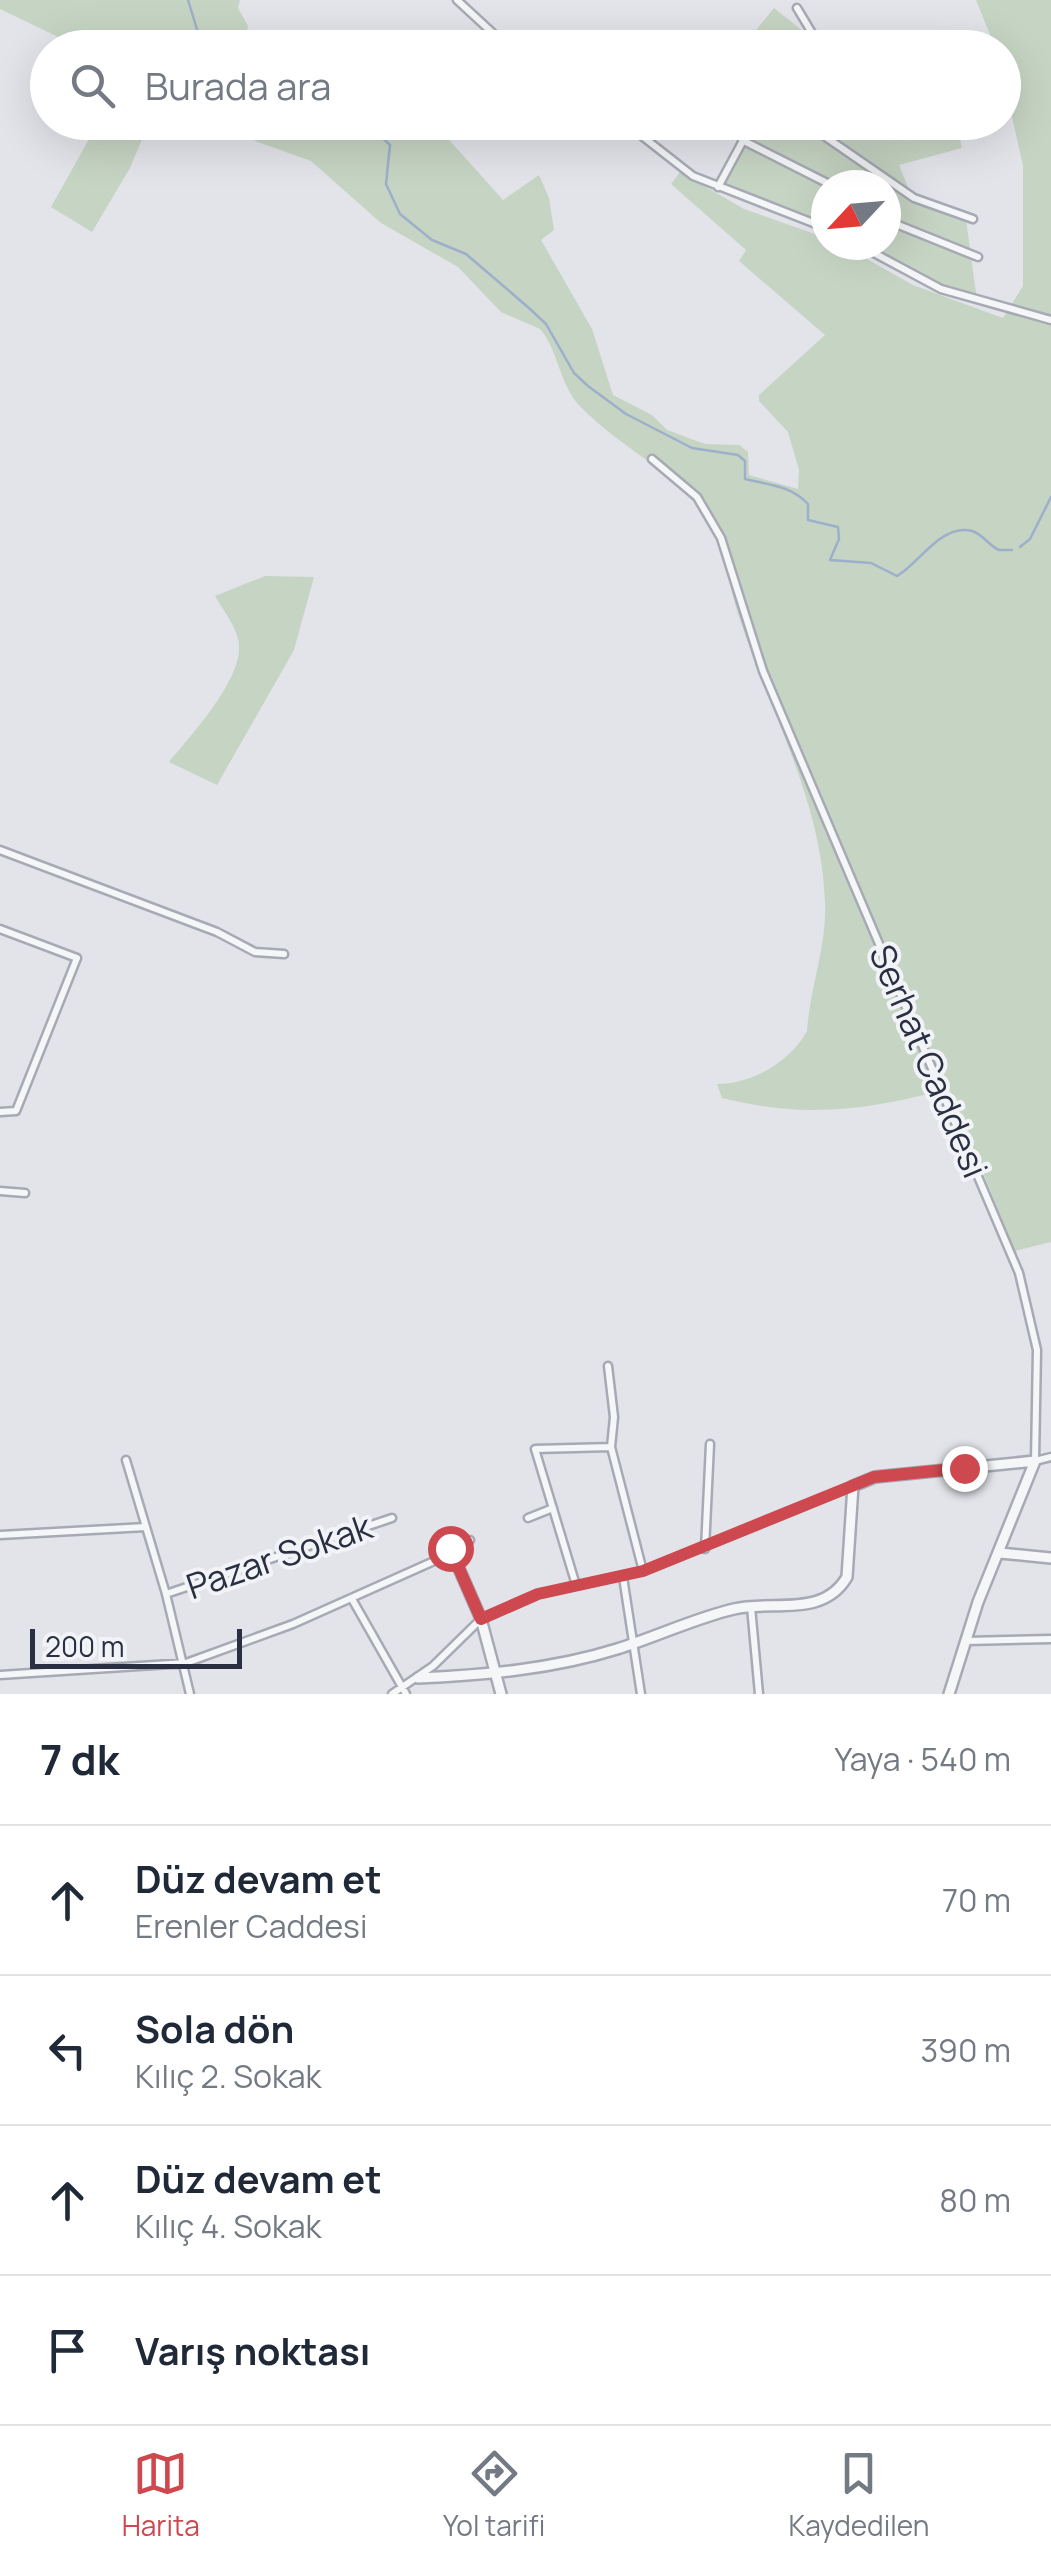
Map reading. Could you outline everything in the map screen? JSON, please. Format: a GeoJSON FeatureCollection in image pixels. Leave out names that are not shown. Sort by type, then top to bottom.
{"type":"FeatureCollection","features":[{"type":"Feature","properties":{"kind":"street"},"geometry":{"type":"LineString","coordinates":[[456,0],[489,30]]}},
{"type":"Feature","properties":{"kind":"street"},"geometry":{"type":"LineString","coordinates":[[797,8],[810,30]]}},
{"type":"Feature","properties":{"kind":"street"},"geometry":{"type":"LineString","coordinates":[[646,140],[672,162],[718,187],[811,222]]}},
{"type":"Feature","properties":{"kind":"street"},"geometry":{"type":"LineString","coordinates":[[718,187],[742,140],[811,175]]}},
{"type":"Feature","properties":{"kind":"street"},"geometry":{"type":"LineString","coordinates":[[830,140],[914,198],[973,219]]}},
{"type":"Feature","properties":{"kind":"street"},"geometry":{"type":"LineString","coordinates":[[901,226],[978,257]]}},
{"type":"Feature","properties":{"kind":"street"},"geometry":{"type":"LineString","coordinates":[[888,260],[941,288],[1051,320]]}},
{"type":"Feature","properties":{"kind":"street","name":"Serhat Caddesi"},"geometry":{"type":"LineString","coordinates":[[652,460],[697,497],[721,538],[763,671],[1019,1273],[1037,1350],[1036,1461],[964,1641],[949,1694]]}},
{"type":"Feature","properties":{"kind":"street"},"geometry":{"type":"LineString","coordinates":[[0,850],[217,932],[255,952],[284,954]]}},
{"type":"Feature","properties":{"kind":"street"},"geometry":{"type":"LineString","coordinates":[[0,929],[77,958],[16,1111],[0,1112]]}},
{"type":"Feature","properties":{"kind":"street"},"geometry":{"type":"LineString","coordinates":[[0,1192],[26,1193]]}},
{"type":"Feature","properties":{"kind":"street"},"geometry":{"type":"LineString","coordinates":[[608,1366],[614,1417],[611,1447],[643,1571]]}},
{"type":"Feature","properties":{"kind":"street"},"geometry":{"type":"LineString","coordinates":[[704,1549],[710,1444]]}},
{"type":"Feature","properties":{"kind":"street"},"geometry":{"type":"LineString","coordinates":[[576,1584],[535,1450],[611,1447]]}},
{"type":"Feature","properties":{"kind":"street"},"geometry":{"type":"LineString","coordinates":[[392,1694],[404,1691],[481,1619],[538,1594],[643,1571],[874,1477],[1051,1457]]}},
{"type":"Feature","properties":{"kind":"street"},"geometry":{"type":"LineString","coordinates":[[126,1460],[186,1664],[190,1694]]}},
{"type":"Feature","properties":{"kind":"street"},"geometry":{"type":"LineString","coordinates":[[418,1678],[496,1675],[633,1643],[732,1609],[820,1601],[840,1590],[848,1577],[853,1486]]}},
{"type":"Feature","properties":{"kind":"street"},"geometry":{"type":"LineString","coordinates":[[528,1518],[553,1508]]}},
{"type":"Feature","properties":{"kind":"street","name":"Pazar Sokak"},"geometry":{"type":"LineString","coordinates":[[166,1594],[392,1518]]}},
{"type":"Feature","properties":{"kind":"street"},"geometry":{"type":"LineString","coordinates":[[0,1535],[146,1527]]}},
{"type":"Feature","properties":{"kind":"street"},"geometry":{"type":"LineString","coordinates":[[0,1675],[186,1664],[352,1599],[470,1540]]}},
{"type":"Feature","properties":{"kind":"street"},"geometry":{"type":"LineString","coordinates":[[451,1551],[481,1619],[501,1694]]}},
{"type":"Feature","properties":{"kind":"street"},"geometry":{"type":"LineString","coordinates":[[1000,1552],[1051,1558]]}},
{"type":"Feature","properties":{"kind":"street"},"geometry":{"type":"LineString","coordinates":[[623,1577],[641,1694]]}},
{"type":"Feature","properties":{"kind":"street"},"geometry":{"type":"LineString","coordinates":[[352,1599],[404,1691]]}},
{"type":"Feature","properties":{"kind":"street"},"geometry":{"type":"LineString","coordinates":[[751,1607],[760,1694]]}},
{"type":"Feature","properties":{"kind":"street"},"geometry":{"type":"LineString","coordinates":[[964,1641],[1051,1639]]}},
{"type":"Feature","properties":{"kind":"green space"},"geometry":{"type":"Polygon","coordinates":[[[0,0],[240,0],[238,8],[248,26],[247,30],[44,30],[0,9],[0,0]]]}},
{"type":"Feature","properties":{"kind":"green space"},"geometry":{"type":"Polygon","coordinates":[[[976,0],[1051,0],[1051,1242],[1015,1251],[949,1089],[836,1109],[781,1108],[722,1098],[717,1084],[743,1080],[769,1069],[791,1052],[807,1031],[825,903],[822,866],[805,794],[752,655],[716,538],[703,513],[675,483],[577,403],[540,329],[501,312],[458,267],[381,223],[311,161],[254,140],[449,140],[503,200],[539,175],[549,198],[554,230],[541,240],[592,329],[613,395],[652,415],[667,430],[705,444],[739,445],[748,452],[749,475],[798,489],[799,470],[788,432],[759,401],[759,395],[825,335],[739,261],[746,250],[671,184],[680,172],[744,209],[811,233],[811,260],[869,260],[913,285],[1003,318],[1023,286],[1023,166],[1017,140],[1021,140],[1021,30],[988,30],[976,0]]]}},
{"type":"Feature","properties":{"kind":"green space"},"geometry":{"type":"Polygon","coordinates":[[[774,8],[802,30],[756,30],[774,8]]]}},
{"type":"Feature","properties":{"kind":"green space"},"geometry":{"type":"Polygon","coordinates":[[[88,140],[142,140],[92,232],[51,207],[88,140]]]}},
{"type":"Feature","properties":{"kind":"green space"},"geometry":{"type":"Polygon","coordinates":[[[747,140],[960,140],[962,148],[899,165],[910,192],[965,212],[976,293],[940,284],[896,260],[901,260],[901,170],[811,170],[811,217],[722,184],[747,140]]]}},
{"type":"Feature","properties":{"kind":"green space"},"geometry":{"type":"Polygon","coordinates":[[[265,576],[314,577],[294,650],[217,785],[169,762],[213,708],[237,660],[236,633],[215,596],[265,576]]]}},
{"type":"Feature","properties":{"kind":"waterway"},"geometry":{"type":"LineString","coordinates":[[188,0],[197,30]]}},
{"type":"Feature","properties":{"kind":"waterway"},"geometry":{"type":"LineString","coordinates":[[385,140],[390,145],[386,184],[400,214],[432,240],[466,254],[529,308],[546,324],[574,373],[626,414],[692,448],[738,455],[745,461],[745,479],[794,493],[808,504],[808,520],[838,527],[839,539],[830,560],[871,563],[897,576],[940,539],[961,530],[976,533],[999,550],[1012,550]]}},
{"type":"Feature","properties":{"kind":"waterway"},"geometry":{"type":"LineString","coordinates":[[1020,547],[1030,539],[1051,497]]}},
{"type":"Feature","properties":{"kind":"route"},"geometry":{"type":"LineString","coordinates":[[450,1548],[481,1619],[538,1594],[623,1577],[704,1549],[874,1477],[964,1468]]}}]}
